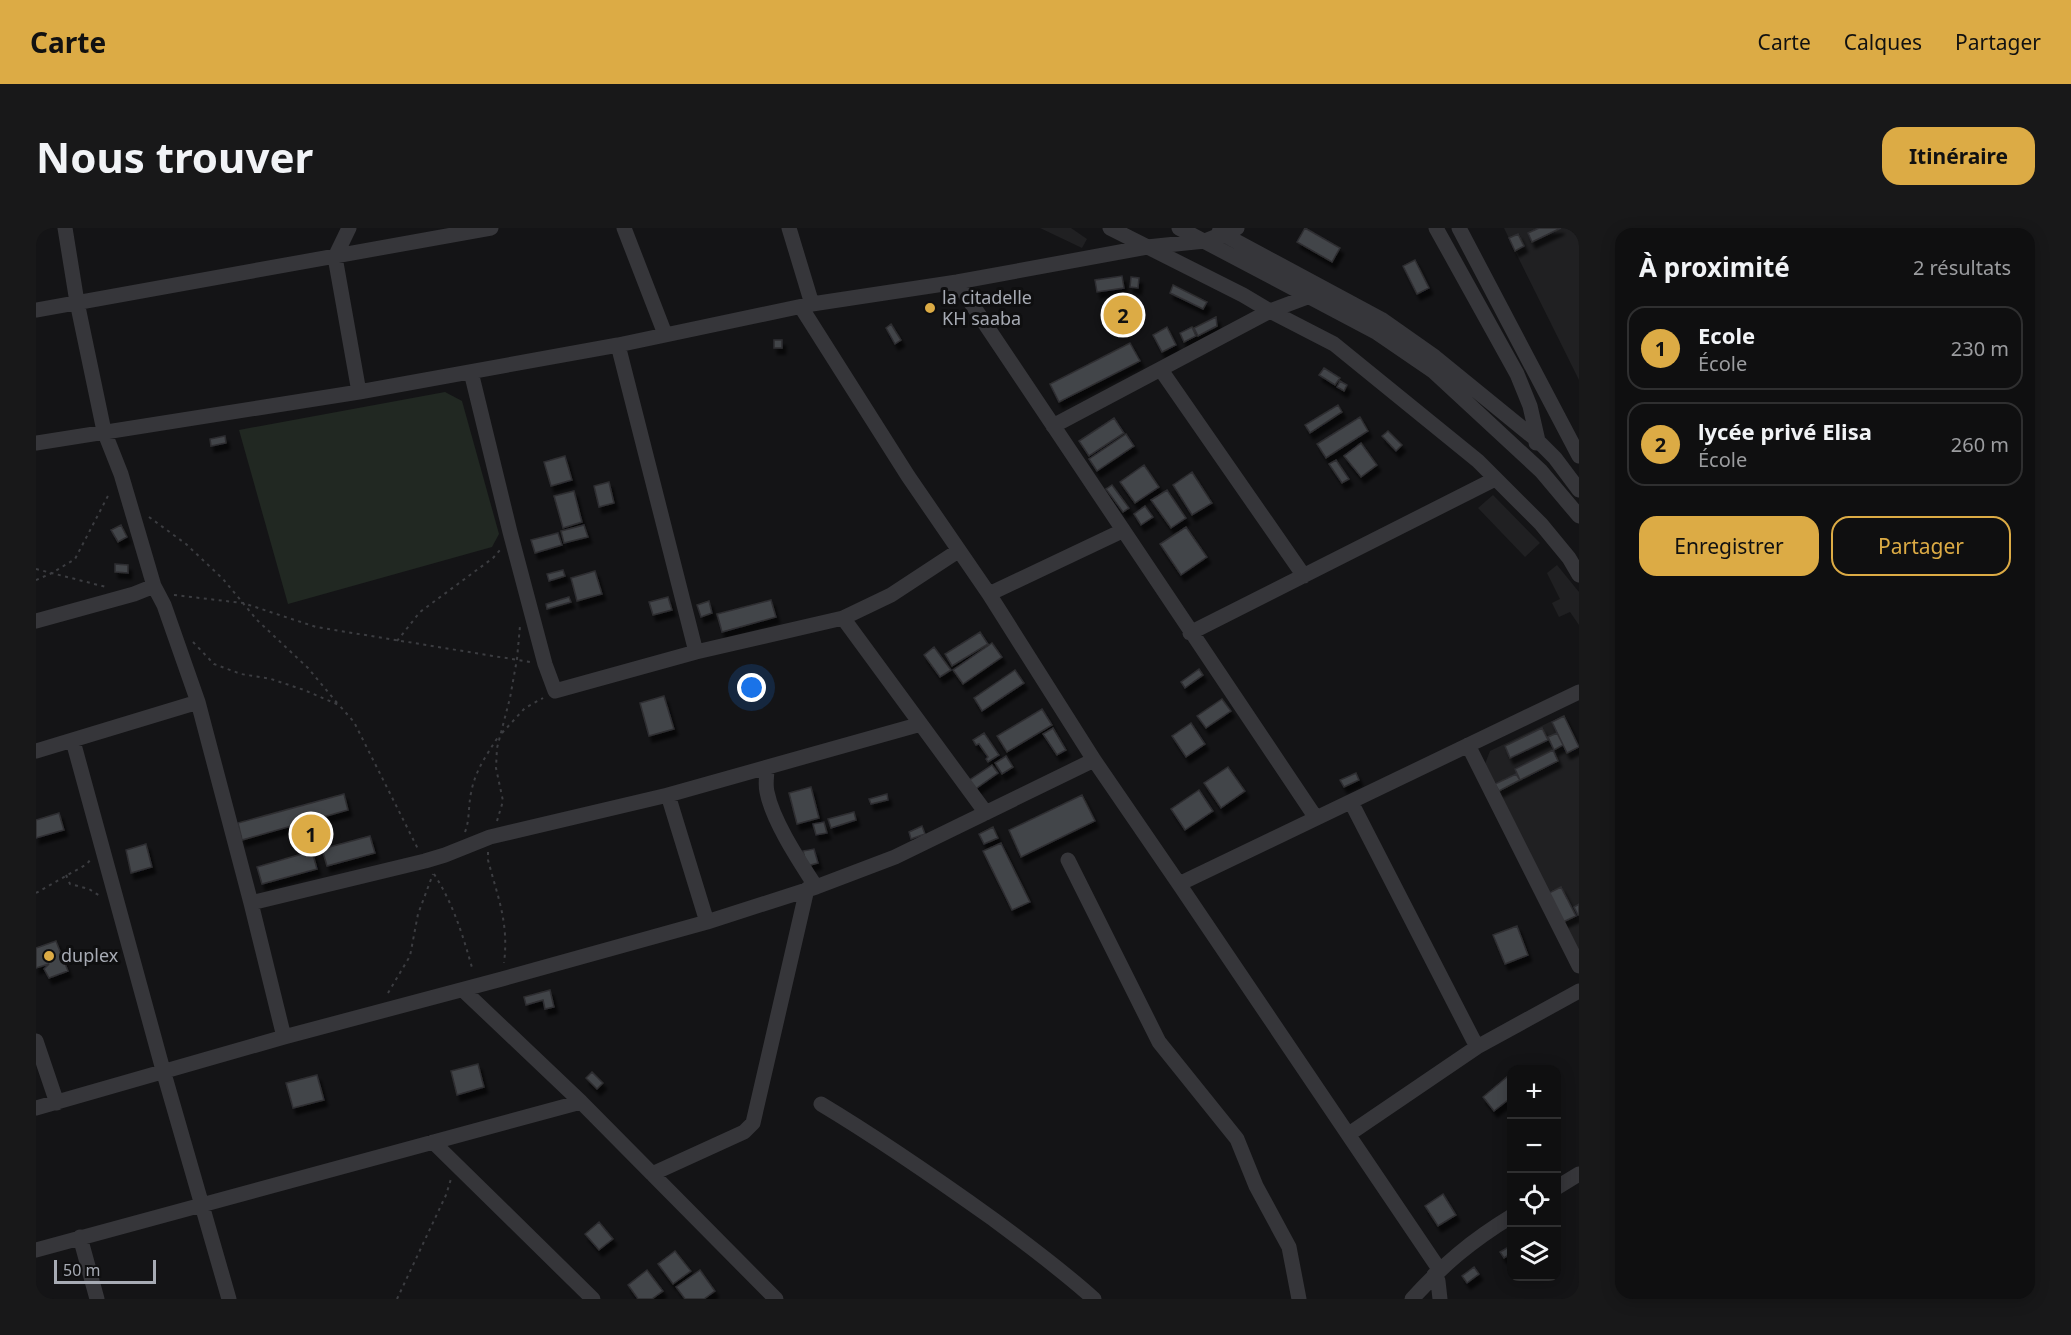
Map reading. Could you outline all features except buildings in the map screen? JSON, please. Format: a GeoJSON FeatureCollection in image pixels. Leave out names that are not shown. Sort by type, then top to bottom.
{"type":"FeatureCollection","features":[{"type":"Feature","properties":{"kind":"street"},"geometry":{"type":"LineString","coordinates":[[65,228],[76,302],[104,431],[121,474],[157,590],[198,702],[284,1037]]}},
{"type":"Feature","properties":{"kind":"street"},"geometry":{"type":"LineString","coordinates":[[348,228],[335,256],[359,392]]}},
{"type":"Feature","properties":{"kind":"street"},"geometry":{"type":"LineString","coordinates":[[36,310],[491,228]]}},
{"type":"Feature","properties":{"kind":"street"},"geometry":{"type":"LineString","coordinates":[[624,228],[665,334]]}},
{"type":"Feature","properties":{"kind":"street"},"geometry":{"type":"LineString","coordinates":[[789,228],[806,305],[958,551],[989,594],[1094,760],[1349,1134],[1436,1272],[1440,1299]]}},
{"type":"Feature","properties":{"kind":"street"},"geometry":{"type":"LineString","coordinates":[[1110,228],[1334,344],[1478,461],[1541,524],[1579,574]]}},
{"type":"Feature","properties":{"kind":"street"},"geometry":{"type":"LineString","coordinates":[[1179,228],[1220,233],[1381,319],[1435,357],[1538,441],[1555,458],[1579,490]]}},
{"type":"Feature","properties":{"kind":"street"},"geometry":{"type":"LineString","coordinates":[[1436,228],[1517,374],[1530,405],[1538,441],[1527,457]]}},
{"type":"Feature","properties":{"kind":"street"},"geometry":{"type":"LineString","coordinates":[[1459,228],[1578,451],[1555,458],[1541,471]]}},
{"type":"Feature","properties":{"kind":"street"},"geometry":{"type":"LineString","coordinates":[[36,443],[359,392],[618,345],[806,305],[957,282],[1220,233],[1310,296],[1376,332],[1433,370],[1527,457],[1579,516]]}},
{"type":"Feature","properties":{"kind":"street"},"geometry":{"type":"LineString","coordinates":[[957,282],[1316,818]]}},
{"type":"Feature","properties":{"kind":"street"},"geometry":{"type":"LineString","coordinates":[[1053,426],[1270,311],[1310,296]]}},
{"type":"Feature","properties":{"kind":"street"},"geometry":{"type":"LineString","coordinates":[[618,345],[696,652]]}},
{"type":"Feature","properties":{"kind":"street"},"geometry":{"type":"LineString","coordinates":[[1161,370],[1304,576]]}},
{"type":"Feature","properties":{"kind":"street"},"geometry":{"type":"LineString","coordinates":[[471,372],[510,532],[545,664],[555,691],[696,652],[843,618],[891,595],[958,551]]}},
{"type":"Feature","properties":{"kind":"street"},"geometry":{"type":"LineString","coordinates":[[1190,633],[1496,479]]}},
{"type":"Feature","properties":{"kind":"street"},"geometry":{"type":"LineString","coordinates":[[989,594],[1122,531]]}},
{"type":"Feature","properties":{"kind":"street"},"geometry":{"type":"LineString","coordinates":[[36,621],[134,594],[157,590]]}},
{"type":"Feature","properties":{"kind":"street"},"geometry":{"type":"LineString","coordinates":[[843,618],[986,813]]}},
{"type":"Feature","properties":{"kind":"street"},"geometry":{"type":"LineString","coordinates":[[1179,884],[1579,692]]}},
{"type":"Feature","properties":{"kind":"street"},"geometry":{"type":"LineString","coordinates":[[36,751],[198,702]]}},
{"type":"Feature","properties":{"kind":"street"},"geometry":{"type":"LineString","coordinates":[[251,903],[425,861],[490,837],[668,795],[921,724]]}},
{"type":"Feature","properties":{"kind":"street"},"geometry":{"type":"LineString","coordinates":[[73,741],[163,1070],[229,1299]]}},
{"type":"Feature","properties":{"kind":"street"},"geometry":{"type":"LineString","coordinates":[[1468,745],[1579,966]]}},
{"type":"Feature","properties":{"kind":"street"},"geometry":{"type":"LineString","coordinates":[[36,1108],[163,1070],[707,922],[812,888],[895,857],[1094,760]]}},
{"type":"Feature","properties":{"kind":"street"},"geometry":{"type":"LineString","coordinates":[[652,1174],[744,1131],[753,1123],[812,888],[772,807],[766,790],[767,768]]}},
{"type":"Feature","properties":{"kind":"street"},"geometry":{"type":"LineString","coordinates":[[668,795],[707,922]]}},
{"type":"Feature","properties":{"kind":"street"},"geometry":{"type":"LineString","coordinates":[[1351,802],[1477,1047]]}},
{"type":"Feature","properties":{"kind":"street"},"geometry":{"type":"LineString","coordinates":[[1068,860],[1159,1042],[1237,1139],[1256,1186],[1289,1247],[1299,1299]]}},
{"type":"Feature","properties":{"kind":"street"},"geometry":{"type":"LineString","coordinates":[[470,987],[776,1299]]}},
{"type":"Feature","properties":{"kind":"street"},"geometry":{"type":"LineString","coordinates":[[1349,1134],[1477,1047],[1579,991]]}},
{"type":"Feature","properties":{"kind":"street"},"geometry":{"type":"LineString","coordinates":[[36,1041],[57,1103]]}},
{"type":"Feature","properties":{"kind":"street"},"geometry":{"type":"LineString","coordinates":[[36,1250],[581,1102]]}},
{"type":"Feature","properties":{"kind":"street"},"geometry":{"type":"LineString","coordinates":[[821,1104],[879,1138],[971,1203],[1065,1272],[1094,1299]]}},
{"type":"Feature","properties":{"kind":"street"},"geometry":{"type":"LineString","coordinates":[[433,1142],[593,1299]]}},
{"type":"Feature","properties":{"kind":"street"},"geometry":{"type":"LineString","coordinates":[[1561,1185],[1579,1174]]}},
{"type":"Feature","properties":{"kind":"street"},"geometry":{"type":"LineString","coordinates":[[1412,1299],[1436,1272],[1478,1237],[1507,1219]]}},
{"type":"Feature","properties":{"kind":"street"},"geometry":{"type":"LineString","coordinates":[[80,1237],[97,1299]]}},
{"type":"Feature","properties":{"kind":"path"},"geometry":{"type":"LineString","coordinates":[[36,580],[75,559],[100,508],[121,474]]}},
{"type":"Feature","properties":{"kind":"path"},"geometry":{"type":"LineString","coordinates":[[148,517],[186,544],[223,579],[257,620],[308,668],[354,722],[411,837],[448,895],[461,929],[470,987]]}},
{"type":"Feature","properties":{"kind":"path"},"geometry":{"type":"LineString","coordinates":[[397,641],[420,612],[493,558],[510,532]]}},
{"type":"Feature","properties":{"kind":"path"},"geometry":{"type":"LineString","coordinates":[[36,569],[134,594]]}},
{"type":"Feature","properties":{"kind":"path"},"geometry":{"type":"LineString","coordinates":[[157,590],[243,603],[316,627],[545,664]]}},
{"type":"Feature","properties":{"kind":"path"},"geometry":{"type":"LineString","coordinates":[[502,979],[507,944],[506,924],[488,860],[490,837],[503,801],[496,768],[497,748],[510,698],[520,626]]}},
{"type":"Feature","properties":{"kind":"path"},"geometry":{"type":"LineString","coordinates":[[189,637],[214,664],[241,674],[304,690],[339,705]]}},
{"type":"Feature","properties":{"kind":"path"},"geometry":{"type":"LineString","coordinates":[[36,893],[87,864],[101,844]]}},
{"type":"Feature","properties":{"kind":"path"},"geometry":{"type":"LineString","coordinates":[[66,875],[70,884],[89,889],[108,901]]}},
{"type":"Feature","properties":{"kind":"path"},"geometry":{"type":"LineString","coordinates":[[397,1299],[446,1196],[455,1166]]}},
{"type":"Feature","properties":{"kind":"shaded area"},"geometry":{"type":"Polygon","coordinates":[[[1040,228],[1071,228],[1087,239],[1082,248],[1040,228]]]}},
{"type":"Feature","properties":{"kind":"shaded area"},"geometry":{"type":"Polygon","coordinates":[[[1504,228],[1579,228],[1579,380],[1515,251],[1504,228]]]}},
{"type":"Feature","properties":{"kind":"shaded area"},"geometry":{"type":"Polygon","coordinates":[[[445,392],[462,401],[499,534],[492,547],[288,604],[239,430],[445,392]]]}},
{"type":"Feature","properties":{"kind":"shaded area"},"geometry":{"type":"Polygon","coordinates":[[[1493,495],[1540,543],[1525,557],[1478,508],[1493,495]]]}},
{"type":"Feature","properties":{"kind":"shaded area"},"geometry":{"type":"Polygon","coordinates":[[[1557,565],[1579,592],[1579,625],[1570,612],[1559,617],[1552,603],[1560,599],[1547,573],[1557,565]]]}},
{"type":"Feature","properties":{"kind":"shaded area"},"geometry":{"type":"Polygon","coordinates":[[[1564,715],[1579,746],[1579,954],[1485,764],[1490,751],[1564,715]]]}},
{"type":"Feature","properties":{"kind":"place","name":"la citadelle KH saaba"},"geometry":{"type":"Point","coordinates":[930,308]}},
{"type":"Feature","properties":{"kind":"place","name":"lycée privé Elisa"},"geometry":{"type":"Point","coordinates":[1123,315]}},
{"type":"Feature","properties":{"kind":"place","name":"Ecole"},"geometry":{"type":"Point","coordinates":[311,834]}},
{"type":"Feature","properties":{"kind":"place","name":"duplex"},"geometry":{"type":"Point","coordinates":[49,956]}}]}
